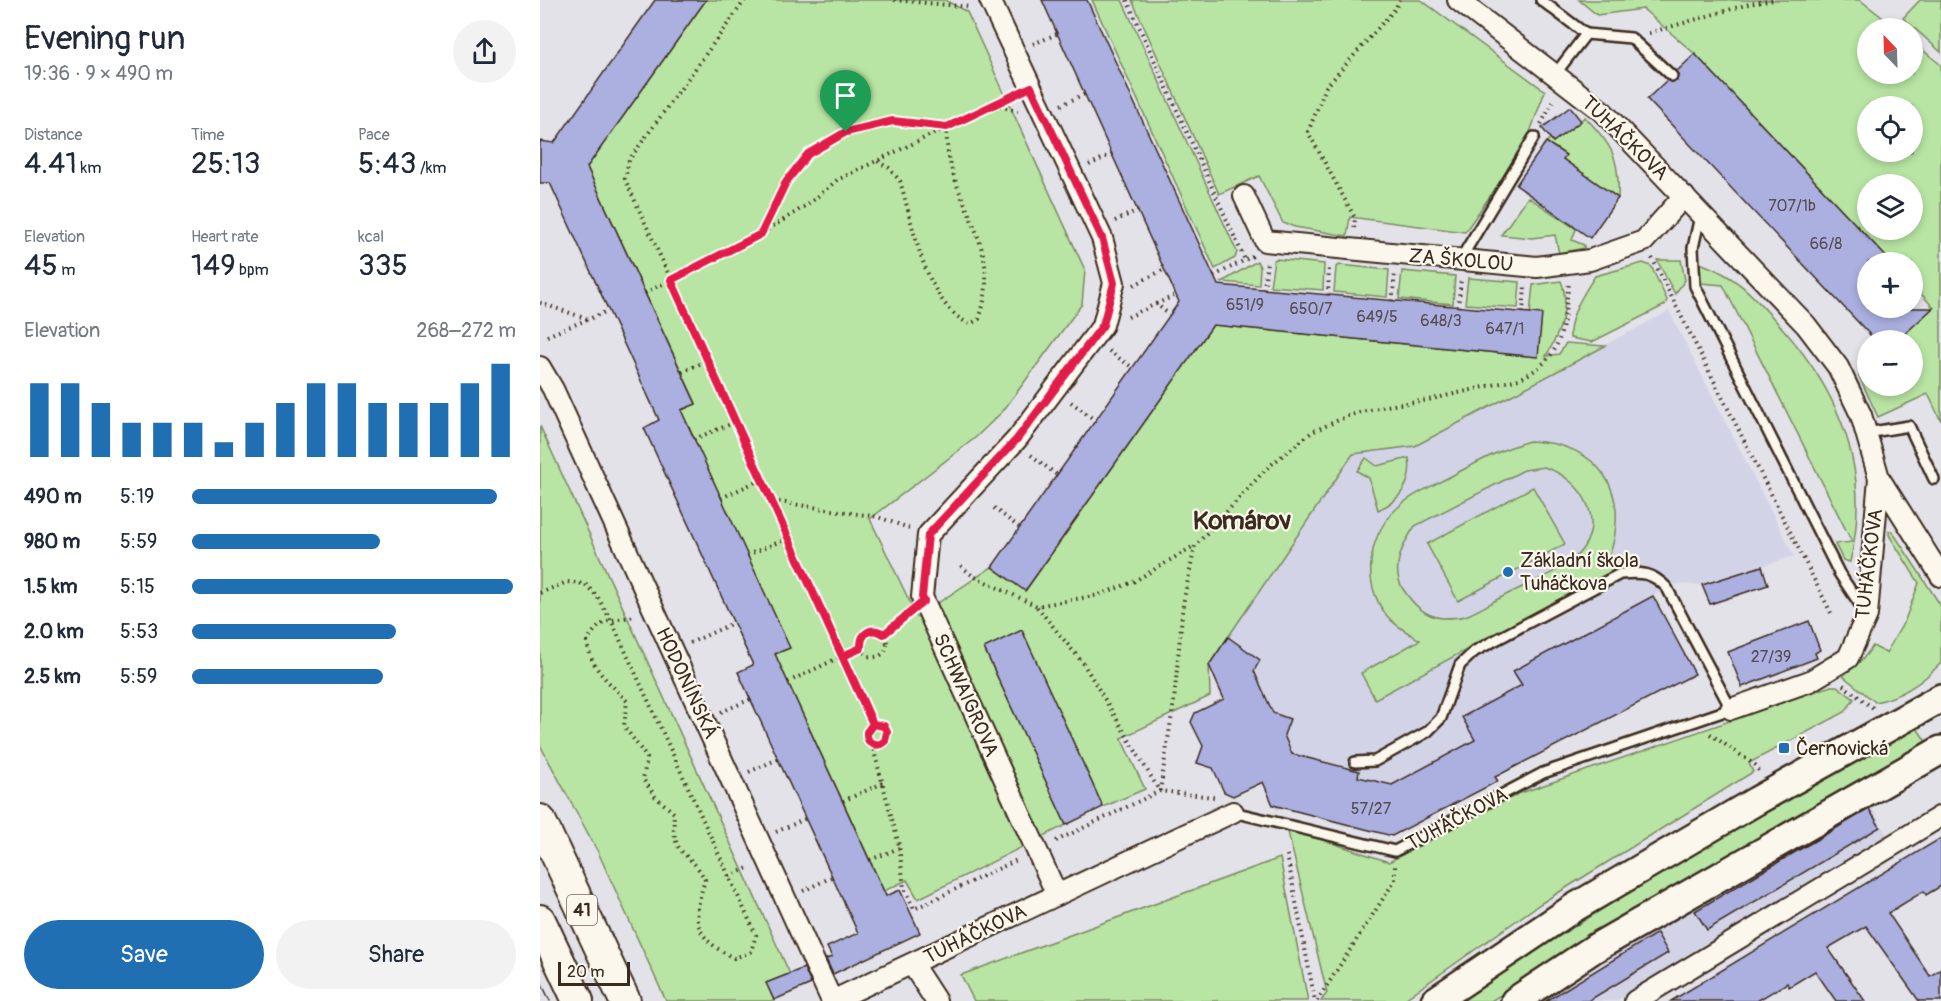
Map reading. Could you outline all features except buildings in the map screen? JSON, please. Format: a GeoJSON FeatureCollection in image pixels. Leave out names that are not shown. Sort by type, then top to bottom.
{"type":"FeatureCollection","features":[{"type":"Feature","properties":{"kind":"main road"},"geometry":{"type":"LineString","coordinates":[[1435,1001],[1572,909],[1756,801],[1941,699]]}},
{"type":"Feature","properties":{"kind":"main road"},"geometry":{"type":"LineString","coordinates":[[1515,1001],[1595,948],[1941,750]]}},
{"type":"Feature","properties":{"kind":"main road","name":"41"},"geometry":{"type":"LineString","coordinates":[[540,820],[625,1001]]}},
{"type":"Feature","properties":{"kind":"main road","name":"41"},"geometry":{"type":"LineString","coordinates":[[540,920],[578,1001]]}},
{"type":"Feature","properties":{"kind":"street","name":"TUHÁČKOVA"},"geometry":{"type":"LineString","coordinates":[[1458,0],[1556,73],[1603,112],[1819,342],[1838,368],[1866,433],[1880,478],[1941,576]]}},
{"type":"Feature","properties":{"kind":"street"},"geometry":{"type":"LineString","coordinates":[[928,535],[1017,439],[1103,325],[1114,283],[1102,238],[992,4]]}},
{"type":"Feature","properties":{"kind":"street"},"geometry":{"type":"LineString","coordinates":[[1244,196],[1266,248]]}},
{"type":"Feature","properties":{"kind":"street","name":"ZA ŠKOLOU"},"geometry":{"type":"LineString","coordinates":[[1266,248],[1461,266],[1537,267],[1590,260],[1644,241],[1684,196]]}},
{"type":"Feature","properties":{"kind":"street","name":"HODONÍNSKÁ"},"geometry":{"type":"LineString","coordinates":[[540,367],[553,389],[832,1001]]}},
{"type":"Feature","properties":{"kind":"street","name":"TUHÁČKOVA"},"geometry":{"type":"LineString","coordinates":[[1731,709],[1810,681],[1848,658],[1867,615],[1880,478]]}},
{"type":"Feature","properties":{"kind":"street","name":"SCHWAIGROVA"},"geometry":{"type":"LineString","coordinates":[[928,535],[922,597],[1057,895]]}},
{"type":"Feature","properties":{"kind":"street","name":"TUHÁČKOVA"},"geometry":{"type":"LineString","coordinates":[[832,1001],[1057,895],[1228,805]]}},
{"type":"Feature","properties":{"kind":"street"},"geometry":{"type":"LineString","coordinates":[[1635,1001],[1941,816]]}},
{"type":"Feature","properties":{"kind":"street"},"geometry":{"type":"LineString","coordinates":[[912,964],[936,1001]]}},
{"type":"Feature","properties":{"kind":"lane"},"geometry":{"type":"LineString","coordinates":[[1541,0],[1586,34],[1631,38],[1672,76]]}},
{"type":"Feature","properties":{"kind":"lane"},"geometry":{"type":"LineString","coordinates":[[1556,73],[1586,34]]}},
{"type":"Feature","properties":{"kind":"lane"},"geometry":{"type":"LineString","coordinates":[[1461,266],[1534,137]]}},
{"type":"Feature","properties":{"kind":"lane"},"geometry":{"type":"LineString","coordinates":[[1701,214],[1693,248],[1695,286],[1839,573],[1867,615]]}},
{"type":"Feature","properties":{"kind":"lane"},"geometry":{"type":"LineString","coordinates":[[1866,433],[1909,426],[1934,479]]}},
{"type":"Feature","properties":{"kind":"lane"},"geometry":{"type":"LineString","coordinates":[[1355,762],[1375,761],[1427,732],[1442,718],[1460,664],[1475,651],[1620,574],[1645,572],[1657,578],[1667,588],[1731,709]]}},
{"type":"Feature","properties":{"kind":"lane","name":"TUHÁČKOVA"},"geometry":{"type":"LineString","coordinates":[[1228,805],[1395,851],[1543,773],[1731,709]]}},
{"type":"Feature","properties":{"kind":"path"},"geometry":{"type":"LineString","coordinates":[[745,0],[629,160],[625,179],[873,724]]}},
{"type":"Feature","properties":{"kind":"path"},"geometry":{"type":"LineString","coordinates":[[894,0],[992,4]]}},
{"type":"Feature","properties":{"kind":"path"},"geometry":{"type":"LineString","coordinates":[[1127,0],[1245,260]]}},
{"type":"Feature","properties":{"kind":"path"},"geometry":{"type":"LineString","coordinates":[[1355,218],[1308,132],[1326,87],[1396,8],[1399,0]]}},
{"type":"Feature","properties":{"kind":"path"},"geometry":{"type":"LineString","coordinates":[[1631,38],[1749,4],[1774,0]]}},
{"type":"Feature","properties":{"kind":"path"},"geometry":{"type":"LineString","coordinates":[[1029,46],[1058,34]]}},
{"type":"Feature","properties":{"kind":"path"},"geometry":{"type":"LineString","coordinates":[[645,293],[761,234],[810,202],[837,180],[1031,87]]}},
{"type":"Feature","properties":{"kind":"path"},"geometry":{"type":"LineString","coordinates":[[1058,106],[1085,94]]}},
{"type":"Feature","properties":{"kind":"path"},"geometry":{"type":"LineString","coordinates":[[761,234],[786,182],[808,154],[817,148],[846,132],[893,121],[947,127]]}},
{"type":"Feature","properties":{"kind":"path"},"geometry":{"type":"LineString","coordinates":[[877,160],[889,168],[900,181],[930,279],[940,298],[957,319],[970,324],[979,319],[982,311],[988,271],[976,228],[945,149],[947,127]]}},
{"type":"Feature","properties":{"kind":"path"},"geometry":{"type":"LineString","coordinates":[[1085,167],[1112,154]]}},
{"type":"Feature","properties":{"kind":"path"},"geometry":{"type":"LineString","coordinates":[[1112,223],[1138,210]]}},
{"type":"Feature","properties":{"kind":"path"},"geometry":{"type":"LineString","coordinates":[[1214,276],[1266,248]]}},
{"type":"Feature","properties":{"kind":"path"},"geometry":{"type":"LineString","coordinates":[[1264,289],[1266,248]]}},
{"type":"Feature","properties":{"kind":"path"},"geometry":{"type":"LineString","coordinates":[[1651,258],[1831,613]]}},
{"type":"Feature","properties":{"kind":"path"},"geometry":{"type":"LineString","coordinates":[[1328,295],[1330,260]]}},
{"type":"Feature","properties":{"kind":"path"},"geometry":{"type":"LineString","coordinates":[[1458,307],[1461,266]]}},
{"type":"Feature","properties":{"kind":"path"},"geometry":{"type":"LineString","coordinates":[[1392,301],[1395,267]]}},
{"type":"Feature","properties":{"kind":"path"},"geometry":{"type":"LineString","coordinates":[[1133,285],[1165,269]]}},
{"type":"Feature","properties":{"kind":"path"},"geometry":{"type":"LineString","coordinates":[[1037,606],[1099,595],[1133,582],[1195,546],[1267,468],[1312,432],[1350,415],[1519,379],[1538,370],[1555,352],[1562,332],[1570,278]]}},
{"type":"Feature","properties":{"kind":"path"},"geometry":{"type":"LineString","coordinates":[[1523,313],[1526,279]]}},
{"type":"Feature","properties":{"kind":"path"},"geometry":{"type":"LineString","coordinates":[[1125,318],[1176,295]]}},
{"type":"Feature","properties":{"kind":"path"},"geometry":{"type":"LineString","coordinates":[[540,303],[589,319]]}},
{"type":"Feature","properties":{"kind":"path"},"geometry":{"type":"LineString","coordinates":[[1156,304],[1170,315]]}},
{"type":"Feature","properties":{"kind":"path"},"geometry":{"type":"LineString","coordinates":[[547,336],[608,311]]}},
{"type":"Feature","properties":{"kind":"path"},"geometry":{"type":"LineString","coordinates":[[1106,349],[1132,368]]}},
{"type":"Feature","properties":{"kind":"path"},"geometry":{"type":"LineString","coordinates":[[682,372],[708,360]]}},
{"type":"Feature","properties":{"kind":"path"},"geometry":{"type":"LineString","coordinates":[[1068,400],[1096,421]]}},
{"type":"Feature","properties":{"kind":"path"},"geometry":{"type":"LineString","coordinates":[[694,440],[736,422]]}},
{"type":"Feature","properties":{"kind":"path"},"geometry":{"type":"LineString","coordinates":[[1030,454],[1057,475]]}},
{"type":"Feature","properties":{"kind":"path"},"geometry":{"type":"LineString","coordinates":[[721,498],[762,479]]}},
{"type":"Feature","properties":{"kind":"path"},"geometry":{"type":"LineString","coordinates":[[772,501],[878,517],[928,535]]}},
{"type":"Feature","properties":{"kind":"path"},"geometry":{"type":"LineString","coordinates":[[994,508],[1020,528]]}},
{"type":"Feature","properties":{"kind":"path"},"geometry":{"type":"LineString","coordinates":[[747,555],[789,538]]}},
{"type":"Feature","properties":{"kind":"path"},"geometry":{"type":"LineString","coordinates":[[1160,791],[1174,701],[1182,604],[1195,546]]}},
{"type":"Feature","properties":{"kind":"path"},"geometry":{"type":"LineString","coordinates":[[961,566],[973,576],[1037,606],[1083,663],[1160,791]]}},
{"type":"Feature","properties":{"kind":"path"},"geometry":{"type":"LineString","coordinates":[[540,593],[567,582],[585,584],[597,596],[611,620],[756,935],[751,952],[734,958],[718,950],[705,938],[696,921],[696,910],[705,880],[701,871],[677,847],[673,836],[674,813],[655,796],[643,779],[647,758],[624,726],[627,701],[597,672],[589,656],[587,640],[596,626],[611,620],[617,617],[632,617],[653,608]]}},
{"type":"Feature","properties":{"kind":"path"},"geometry":{"type":"LineString","coordinates":[[884,634],[924,601]]}},
{"type":"Feature","properties":{"kind":"path"},"geometry":{"type":"LineString","coordinates":[[687,644],[734,623]]}},
{"type":"Feature","properties":{"kind":"path"},"geometry":{"type":"LineString","coordinates":[[876,630],[884,634],[887,645],[879,656],[866,655],[861,648],[862,638],[868,632],[876,630]]}},
{"type":"Feature","properties":{"kind":"path"},"geometry":{"type":"LineString","coordinates":[[788,682],[861,648]]}},
{"type":"Feature","properties":{"kind":"path"},"geometry":{"type":"LineString","coordinates":[[1825,672],[1876,710]]}},
{"type":"Feature","properties":{"kind":"path"},"geometry":{"type":"LineString","coordinates":[[718,714],[751,699]]}},
{"type":"Feature","properties":{"kind":"path"},"geometry":{"type":"LineString","coordinates":[[873,724],[867,735],[872,744],[900,848],[904,888],[914,909],[1025,856]]}},
{"type":"Feature","properties":{"kind":"path"},"geometry":{"type":"LineString","coordinates":[[872,744],[882,744],[888,735],[884,726],[873,724]]}},
{"type":"Feature","properties":{"kind":"path"},"geometry":{"type":"LineString","coordinates":[[1707,732],[1755,765],[1762,776]]}},
{"type":"Feature","properties":{"kind":"path"},"geometry":{"type":"LineString","coordinates":[[745,773],[778,759]]}},
{"type":"Feature","properties":{"kind":"path"},"geometry":{"type":"LineString","coordinates":[[843,801],[883,783]]}},
{"type":"Feature","properties":{"kind":"path"},"geometry":{"type":"LineString","coordinates":[[1051,844],[1160,791],[1228,805]]}},
{"type":"Feature","properties":{"kind":"path"},"geometry":{"type":"LineString","coordinates":[[773,834],[805,819]]}},
{"type":"Feature","properties":{"kind":"path"},"geometry":{"type":"LineString","coordinates":[[870,860],[900,848]]}},
{"type":"Feature","properties":{"kind":"path"},"geometry":{"type":"LineString","coordinates":[[1316,1001],[1395,880],[1395,851]]}},
{"type":"Feature","properties":{"kind":"path"},"geometry":{"type":"LineString","coordinates":[[1287,855],[1316,1001]]}},
{"type":"Feature","properties":{"kind":"path"},"geometry":{"type":"LineString","coordinates":[[799,893],[832,877]]}},
{"type":"Feature","properties":{"kind":"shaded area","name":"Základní škola Tuháčkova"},"geometry":{"type":"Polygon","coordinates":[[[1669,311],[1794,556],[1702,585],[1674,584],[1653,596],[1695,674],[1496,777],[1498,781],[1392,836],[1321,820],[1320,817],[1282,807],[1276,811],[1263,782],[1233,796],[1224,792],[1213,768],[1197,763],[1203,746],[1191,722],[1224,699],[1209,665],[1353,454],[1415,446],[1669,311]]]}},
{"type":"Feature","properties":{"kind":"shaded area"},"geometry":{"type":"Polygon","coordinates":[[[1871,806],[1888,837],[1616,1001],[1544,1001],[1694,906],[1871,806]]]}},
{"type":"Feature","properties":{"kind":"green space"},"geometry":{"type":"Polygon","coordinates":[[[706,0],[945,0],[967,12],[1085,270],[1082,304],[1003,411],[975,438],[870,519],[917,617],[992,567],[1026,590],[1213,325],[1537,357],[1530,314],[1533,285],[1561,281],[1565,300],[1562,320],[1546,356],[1559,354],[1566,343],[1605,346],[1415,446],[1353,454],[1209,665],[1210,696],[1121,738],[1145,789],[1103,807],[1022,631],[984,648],[1066,825],[918,899],[907,880],[884,891],[775,654],[789,648],[681,411],[696,403],[587,167],[706,0]]]}},
{"type":"Feature","properties":{"kind":"green space"},"geometry":{"type":"Polygon","coordinates":[[[1092,0],[1122,0],[1237,252],[1235,258],[1215,269],[1092,0]]]}},
{"type":"Feature","properties":{"kind":"green space"},"geometry":{"type":"Polygon","coordinates":[[[1132,0],[1421,0],[1545,91],[1525,146],[1465,232],[1350,217],[1347,236],[1295,227],[1283,223],[1259,176],[1219,194],[1132,0]]]}},
{"type":"Feature","properties":{"kind":"green space"},"geometry":{"type":"Polygon","coordinates":[[[1579,0],[1860,0],[1883,18],[1857,18],[1857,84],[1923,84],[1923,50],[1941,65],[1941,421],[1928,394],[1878,417],[1868,396],[1923,396],[1923,330],[1909,330],[1933,307],[1923,296],[1923,252],[1882,252],[1870,240],[1923,240],[1923,174],[1857,174],[1857,226],[1695,54],[1643,9],[1597,15],[1579,0]]]}},
{"type":"Feature","properties":{"kind":"green space"},"geometry":{"type":"Polygon","coordinates":[[[1920,0],[1941,0],[1941,52],[1923,36],[1923,18],[1903,18],[1920,0]]]}},
{"type":"Feature","properties":{"kind":"green space"},"geometry":{"type":"Polygon","coordinates":[[[1585,117],[1608,144],[1616,162],[1618,198],[1563,159],[1565,155],[1554,147],[1551,151],[1543,146],[1550,138],[1553,142],[1585,117]]]}},
{"type":"Feature","properties":{"kind":"green space"},"geometry":{"type":"Polygon","coordinates":[[[1528,197],[1576,229],[1572,240],[1584,245],[1584,248],[1559,253],[1555,235],[1532,238],[1501,235],[1528,197]]]}},
{"type":"Feature","properties":{"kind":"green space"},"geometry":{"type":"Polygon","coordinates":[[[1276,259],[1324,264],[1323,290],[1270,286],[1276,259]]]}},
{"type":"Feature","properties":{"kind":"green space"},"geometry":{"type":"Polygon","coordinates":[[[1657,260],[1681,260],[1685,280],[1675,294],[1657,260]]]}},
{"type":"Feature","properties":{"kind":"green space"},"geometry":{"type":"Polygon","coordinates":[[[1257,261],[1260,267],[1259,285],[1222,282],[1257,261]]]}},
{"type":"Feature","properties":{"kind":"green space"},"geometry":{"type":"Polygon","coordinates":[[[1643,263],[1651,266],[1667,300],[1665,305],[1592,342],[1570,338],[1574,314],[1595,276],[1643,263]]]}},
{"type":"Feature","properties":{"kind":"green space"},"geometry":{"type":"Polygon","coordinates":[[[1700,263],[1724,274],[1758,301],[1817,373],[1832,402],[1845,431],[1853,462],[1857,494],[1856,527],[1850,562],[1843,560],[1835,544],[1852,542],[1723,285],[1701,283],[1700,263]]]}},
{"type":"Feature","properties":{"kind":"green space"},"geometry":{"type":"Polygon","coordinates":[[[1340,265],[1389,270],[1387,297],[1334,292],[1336,267],[1340,265]]]}},
{"type":"Feature","properties":{"kind":"green space"},"geometry":{"type":"Polygon","coordinates":[[[1402,271],[1455,276],[1453,304],[1399,299],[1402,271]]]}},
{"type":"Feature","properties":{"kind":"green space"},"geometry":{"type":"Polygon","coordinates":[[[1468,278],[1520,282],[1518,308],[1465,304],[1468,278]]]}},
{"type":"Feature","properties":{"kind":"green space"},"geometry":{"type":"Polygon","coordinates":[[[540,426],[790,974],[767,983],[774,1001],[666,1001],[598,852],[540,745],[540,426]]]}},
{"type":"Feature","properties":{"kind":"green space"},"geometry":{"type":"Polygon","coordinates":[[[1530,441],[1554,444],[1575,451],[1591,461],[1604,475],[1612,492],[1616,511],[1615,533],[1609,557],[1616,569],[1375,699],[1361,673],[1420,640],[1398,627],[1378,602],[1371,572],[1372,556],[1382,527],[1391,514],[1415,495],[1492,455],[1530,441]],[[1544,467],[1524,470],[1415,526],[1406,540],[1398,565],[1399,581],[1411,600],[1424,612],[1436,617],[1463,617],[1547,576],[1571,561],[1583,548],[1590,534],[1591,520],[1582,494],[1559,473],[1544,467]]]}},
{"type":"Feature","properties":{"kind":"green space"},"geometry":{"type":"Polygon","coordinates":[[[1366,458],[1377,466],[1409,458],[1409,475],[1403,490],[1393,502],[1378,510],[1369,478],[1357,471],[1366,458]]]}},
{"type":"Feature","properties":{"kind":"green space"},"geometry":{"type":"Polygon","coordinates":[[[1533,487],[1565,544],[1458,601],[1427,544],[1533,487]]]}},
{"type":"Feature","properties":{"kind":"green space"},"geometry":{"type":"Polygon","coordinates":[[[1889,531],[1892,531],[1941,606],[1941,663],[1911,688],[1875,702],[1843,676],[1862,660],[1873,646],[1886,653],[1905,620],[1919,583],[1889,535],[1889,531]]]}},
{"type":"Feature","properties":{"kind":"green space"},"geometry":{"type":"Polygon","coordinates":[[[1831,686],[1837,686],[1854,699],[1845,712],[1749,763],[1753,772],[1540,904],[1402,1001],[1321,1001],[1327,993],[1287,828],[1389,862],[1518,794],[1831,686]]]}},
{"type":"Feature","properties":{"kind":"green space"},"geometry":{"type":"Polygon","coordinates":[[[1917,728],[1927,743],[1712,864],[1491,1001],[1461,1001],[1629,893],[1917,728]]]}},
{"type":"Feature","properties":{"kind":"green space"},"geometry":{"type":"Polygon","coordinates":[[[1280,858],[1308,1001],[974,1001],[961,975],[1280,858]]]}},
{"type":"Feature","properties":{"kind":"tram line"},"geometry":{"type":"LineString","coordinates":[[540,980],[550,1001]]}},
{"type":"Feature","properties":{"kind":"place","name":"Základní škola Tuháčkova"},"geometry":{"type":"Point","coordinates":[1508,572]}},
{"type":"Feature","properties":{"kind":"place","name":"Černovická"},"geometry":{"type":"Point","coordinates":[1784,748]}},
{"type":"Feature","properties":{"kind":"district","name":"Komárov"},"geometry":{"type":"Point","coordinates":[1242,521]}},
{"type":"Feature","properties":{"kind":"route"},"geometry":{"type":"LineString","coordinates":[[846,132],[808,154],[786,182],[761,234],[671,280],[873,724],[867,732],[867,739],[872,744],[879,745],[887,738],[887,732],[884,726],[873,724],[843,656],[861,648],[864,634],[872,630],[884,634],[924,601],[922,597],[928,535],[1017,439],[1103,325],[1114,283],[1102,238],[1031,87],[947,127],[929,123],[893,121],[846,132]]}}]}
